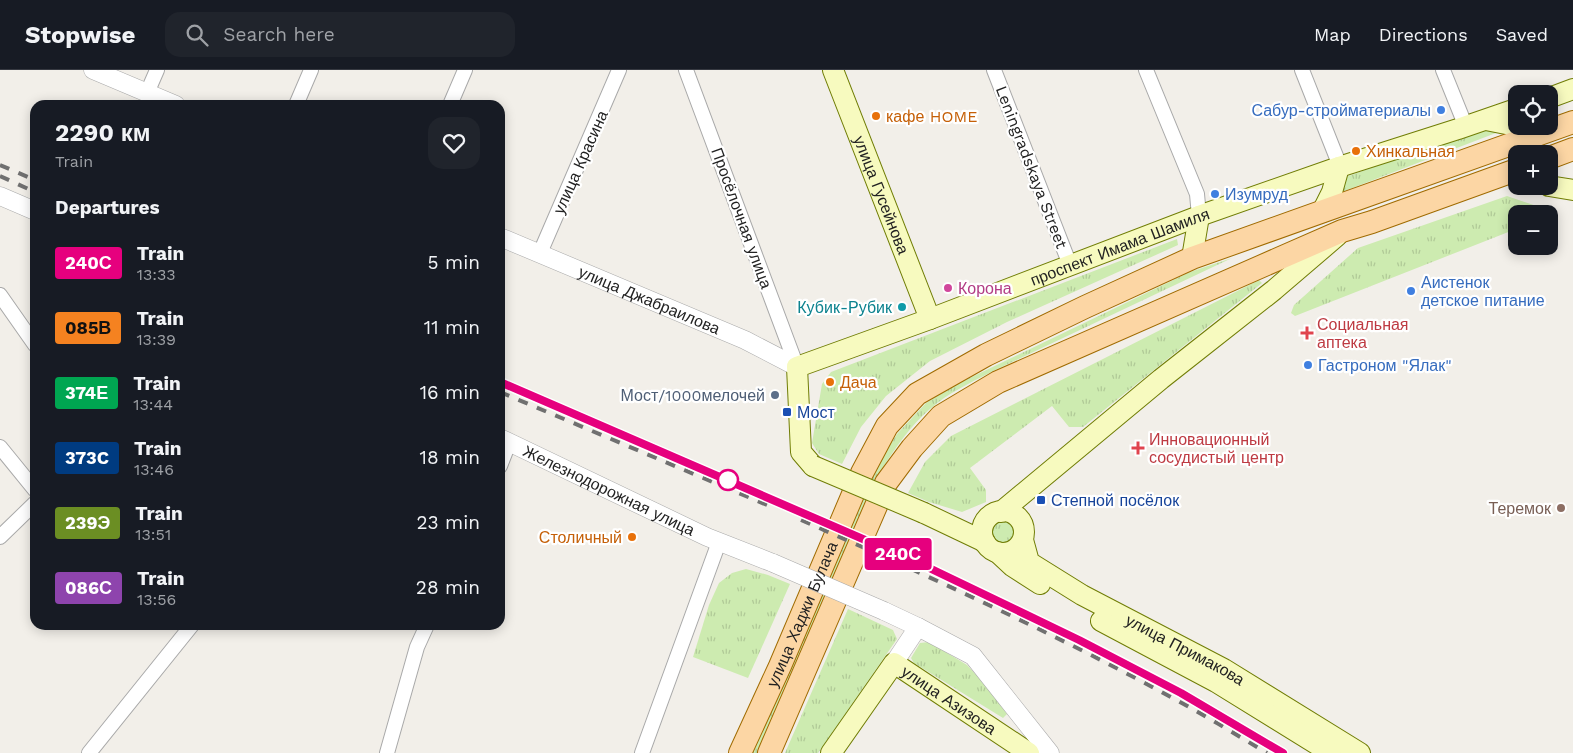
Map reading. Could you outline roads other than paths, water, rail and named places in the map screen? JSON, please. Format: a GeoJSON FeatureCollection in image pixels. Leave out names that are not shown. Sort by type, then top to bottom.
{"type":"FeatureCollection","features":[{"type":"Feature","properties":{"kind":"main road","name":"улица Гусейнова"},"geometry":{"type":"LineString","coordinates":[[833,70],[930,319]]}},
{"type":"Feature","properties":{"kind":"main road"},"geometry":{"type":"LineString","coordinates":[[1558,95],[1573,89]]}},
{"type":"Feature","properties":{"kind":"main road","name":"проспект Имама Шамиля"},"geometry":{"type":"LineString","coordinates":[[797,367],[930,319],[1199,216],[1339,167],[1508,112]]}},
{"type":"Feature","properties":{"kind":"main road"},"geometry":{"type":"LineString","coordinates":[[1486,120],[1508,124]]}},
{"type":"Feature","properties":{"kind":"main road"},"geometry":{"type":"LineString","coordinates":[[1558,127],[1573,122]]}},
{"type":"Feature","properties":{"kind":"main road"},"geometry":{"type":"LineString","coordinates":[[1199,216],[1192,258],[1534,135]]}},
{"type":"Feature","properties":{"kind":"main road"},"geometry":{"type":"LineString","coordinates":[[1558,155],[1573,149]]}},
{"type":"Feature","properties":{"kind":"main road"},"geometry":{"type":"LineString","coordinates":[[1322,212],[1332,192],[1339,167]]}},
{"type":"Feature","properties":{"kind":"main road"},"geometry":{"type":"LineString","coordinates":[[1281,258],[1342,232],[1508,176]]}},
{"type":"Feature","properties":{"kind":"main road"},"geometry":{"type":"LineString","coordinates":[[1558,188],[1573,190]]}},
{"type":"Feature","properties":{"kind":"main road"},"geometry":{"type":"LineString","coordinates":[[991,548],[982,533],[984,524],[1161,379],[1287,280],[1342,232]]}},
{"type":"Feature","properties":{"kind":"main road","name":"улица Хаджи Булача"},"geometry":{"type":"LineString","coordinates":[[740,753],[780,666],[862,473],[887,426],[917,394],[986,355],[1192,258]]}},
{"type":"Feature","properties":{"kind":"main road"},"geometry":{"type":"LineString","coordinates":[[1281,258],[1288,260],[1293,270],[1287,280]]}},
{"type":"Feature","properties":{"kind":"main road","name":"улица Хаджи Булача"},"geometry":{"type":"LineString","coordinates":[[769,753],[886,483],[912,448],[941,416],[998,382],[1281,258]]}},
{"type":"Feature","properties":{"kind":"main road"},"geometry":{"type":"LineString","coordinates":[[797,367],[802,452],[813,466],[946,524],[991,548],[1009,553],[1020,546],[1023,540],[1024,533],[1020,519],[1008,512],[946,524]]}},
{"type":"Feature","properties":{"kind":"main road"},"geometry":{"type":"LineString","coordinates":[[1020,519],[1024,501],[1037,481]]}},
{"type":"Feature","properties":{"kind":"main road","name":"улица Примакова"},"geometry":{"type":"LineString","coordinates":[[1023,540],[1029,562],[1082,595],[1224,669],[1360,753]]}},
{"type":"Feature","properties":{"kind":"main road","name":"улица Примакова"},"geometry":{"type":"LineString","coordinates":[[991,548],[1012,566],[1080,610],[1216,682],[1331,753]]}},
{"type":"Feature","properties":{"kind":"main road"},"geometry":{"type":"LineString","coordinates":[[831,753],[894,663]]}},
{"type":"Feature","properties":{"kind":"main road","name":"улица Азизова"},"geometry":{"type":"LineString","coordinates":[[894,663],[1029,753]]}},
{"type":"Feature","properties":{"kind":"street"},"geometry":{"type":"LineString","coordinates":[[93,70],[164,100]]}},
{"type":"Feature","properties":{"kind":"street"},"geometry":{"type":"LineString","coordinates":[[146,93],[156,70]]}},
{"type":"Feature","properties":{"kind":"street"},"geometry":{"type":"LineString","coordinates":[[298,100],[311,70]]}},
{"type":"Feature","properties":{"kind":"street"},"geometry":{"type":"LineString","coordinates":[[452,100],[465,70]]}},
{"type":"Feature","properties":{"kind":"street","name":"улица Красина"},"geometry":{"type":"LineString","coordinates":[[540,253],[620,70]]}},
{"type":"Feature","properties":{"kind":"street","name":"Просёлочная улица"},"geometry":{"type":"LineString","coordinates":[[686,70],[797,367]]}},
{"type":"Feature","properties":{"kind":"street","name":"Leningradskaya Street"},"geometry":{"type":"LineString","coordinates":[[994,70],[1070,265]]}},
{"type":"Feature","properties":{"kind":"street"},"geometry":{"type":"LineString","coordinates":[[1146,70],[1197,194],[1199,216]]}},
{"type":"Feature","properties":{"kind":"street"},"geometry":{"type":"LineString","coordinates":[[1302,70],[1339,167]]}},
{"type":"Feature","properties":{"kind":"street"},"geometry":{"type":"LineString","coordinates":[[1443,70],[1466,127]]}},
{"type":"Feature","properties":{"kind":"street"},"geometry":{"type":"LineString","coordinates":[[0,196],[30,209]]}},
{"type":"Feature","properties":{"kind":"street","name":"улица Джабраилова"},"geometry":{"type":"LineString","coordinates":[[505,239],[745,340],[797,367]]}},
{"type":"Feature","properties":{"kind":"street"},"geometry":{"type":"LineString","coordinates":[[0,295],[30,338]]}},
{"type":"Feature","properties":{"kind":"street","name":"Железнодорожная улица"},"geometry":{"type":"LineString","coordinates":[[505,441],[642,507],[719,542],[773,563]]}},
{"type":"Feature","properties":{"kind":"street"},"geometry":{"type":"LineString","coordinates":[[0,447],[30,484]]}},
{"type":"Feature","properties":{"kind":"street"},"geometry":{"type":"LineString","coordinates":[[0,537],[30,508]]}},
{"type":"Feature","properties":{"kind":"street"},"geometry":{"type":"LineString","coordinates":[[642,753],[719,542]]}},
{"type":"Feature","properties":{"kind":"street","name":"улица Азизова"},"geometry":{"type":"LineString","coordinates":[[773,563],[918,626],[973,656],[1050,753]]}},
{"type":"Feature","properties":{"kind":"street"},"geometry":{"type":"LineString","coordinates":[[894,663],[918,626]]}},
{"type":"Feature","properties":{"kind":"street"},"geometry":{"type":"LineString","coordinates":[[89,753],[188,630]]}},
{"type":"Feature","properties":{"kind":"street"},"geometry":{"type":"LineString","coordinates":[[387,753],[417,647],[425,630]]}},
{"type":"Feature","properties":{"kind":"railway"},"geometry":{"type":"LineString","coordinates":[[0,165],[30,178]]}},
{"type":"Feature","properties":{"kind":"railway"},"geometry":{"type":"LineString","coordinates":[[0,176],[30,190]]}},
{"type":"Feature","properties":{"kind":"railway"},"geometry":{"type":"LineString","coordinates":[[505,384],[923,565],[1079,640],[1181,693],[1283,753]]}},
{"type":"Feature","properties":{"kind":"railway"},"geometry":{"type":"LineString","coordinates":[[505,394],[767,505]]}},
{"type":"Feature","properties":{"kind":"railway"},"geometry":{"type":"LineString","coordinates":[[801,520],[944,584],[1086,652],[1189,707],[1267,753]]}},
{"type":"Feature","properties":{"kind":"train","name":"240С"},"geometry":{"type":"LineString","coordinates":[[505,384],[923,565],[1079,640],[1181,693],[1283,753]]}},
{"type":"Feature","properties":{"kind":"place","name":"Сабур-стройматериалы"},"geometry":{"type":"Point","coordinates":[1441,110]}},
{"type":"Feature","properties":{"kind":"place","name":"кафе HOME"},"geometry":{"type":"Point","coordinates":[876,116]}},
{"type":"Feature","properties":{"kind":"place","name":"Хинкальная"},"geometry":{"type":"Point","coordinates":[1356,151]}},
{"type":"Feature","properties":{"kind":"place","name":"Изумруд"},"geometry":{"type":"Point","coordinates":[1215,194]}},
{"type":"Feature","properties":{"kind":"place","name":"Корона"},"geometry":{"type":"Point","coordinates":[948,288]}},
{"type":"Feature","properties":{"kind":"place","name":"Аистенок детское питание"},"geometry":{"type":"Point","coordinates":[1411,291]}},
{"type":"Feature","properties":{"kind":"place","name":"Кубик-Рубик"},"geometry":{"type":"Point","coordinates":[902,307]}},
{"type":"Feature","properties":{"kind":"place","name":"Социальная аптека"},"geometry":{"type":"Point","coordinates":[1307,333]}},
{"type":"Feature","properties":{"kind":"place","name":"Гастроном \"Ялак\""},"geometry":{"type":"Point","coordinates":[1308,365]}},
{"type":"Feature","properties":{"kind":"place","name":"Дача"},"geometry":{"type":"Point","coordinates":[830,382]}},
{"type":"Feature","properties":{"kind":"place","name":"Мост/1000мелочей"},"geometry":{"type":"Point","coordinates":[775,395]}},
{"type":"Feature","properties":{"kind":"place","name":"Мост"},"geometry":{"type":"Point","coordinates":[787,412]}},
{"type":"Feature","properties":{"kind":"place","name":"Инновационный сосудистый центр"},"geometry":{"type":"Point","coordinates":[1138,448]}},
{"type":"Feature","properties":{"kind":"place","name":"Степной посёлок"},"geometry":{"type":"Point","coordinates":[1041,500]}},
{"type":"Feature","properties":{"kind":"place","name":"Теремок"},"geometry":{"type":"Point","coordinates":[1561,508]}},
{"type":"Feature","properties":{"kind":"place","name":"Столичный"},"geometry":{"type":"Point","coordinates":[632,537]}}]}
